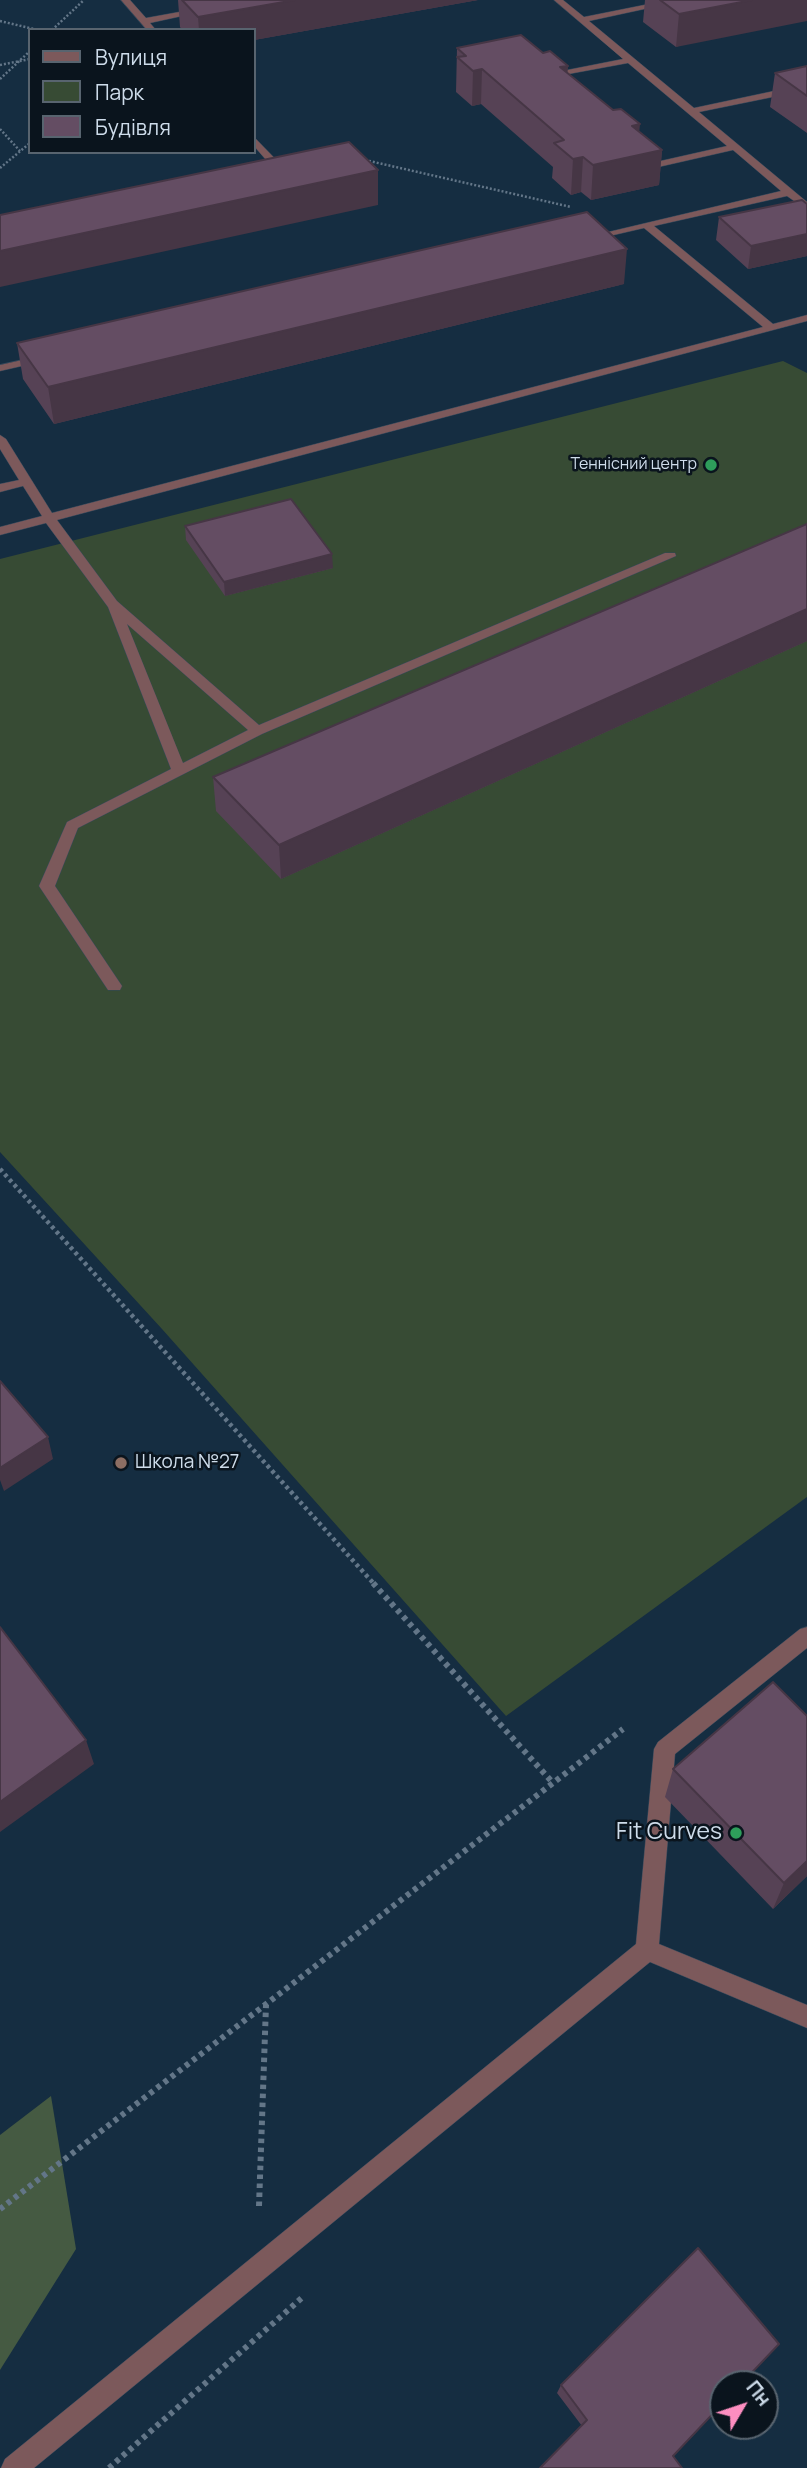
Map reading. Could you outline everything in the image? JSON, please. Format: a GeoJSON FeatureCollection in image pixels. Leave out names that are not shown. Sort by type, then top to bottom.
{"type":"FeatureCollection","features":[{"type":"Feature","properties":{"kind":"lane"},"geometry":{"type":"LineString","coordinates":[[125,0],[150,28]]}},
{"type":"Feature","properties":{"kind":"lane"},"geometry":{"type":"LineString","coordinates":[[558,0],[807,207]]}},
{"type":"Feature","properties":{"kind":"lane"},"geometry":{"type":"LineString","coordinates":[[582,20],[682,0]]}},
{"type":"Feature","properties":{"kind":"lane"},"geometry":{"type":"LineString","coordinates":[[144,21],[210,9]]}},
{"type":"Feature","properties":{"kind":"lane"},"geometry":{"type":"LineString","coordinates":[[561,85],[550,76],[631,60]]}},
{"type":"Feature","properties":{"kind":"lane"},"geometry":{"type":"LineString","coordinates":[[692,111],[807,88]]}},
{"type":"Feature","properties":{"kind":"lane"},"geometry":{"type":"LineString","coordinates":[[256,142],[291,182],[278,185]]}},
{"type":"Feature","properties":{"kind":"lane"},"geometry":{"type":"LineString","coordinates":[[633,147],[654,165],[734,147]]}},
{"type":"Feature","properties":{"kind":"lane"},"geometry":{"type":"LineString","coordinates":[[580,240],[789,192]]}},
{"type":"Feature","properties":{"kind":"lane"},"geometry":{"type":"LineString","coordinates":[[647,225],[771,328]]}},
{"type":"Feature","properties":{"kind":"lane"},"geometry":{"type":"LineString","coordinates":[[0,531],[807,318]]}},
{"type":"Feature","properties":{"kind":"lane"},"geometry":{"type":"LineString","coordinates":[[0,368],[54,356]]}},
{"type":"Feature","properties":{"kind":"lane"},"geometry":{"type":"LineString","coordinates":[[0,439],[49,519],[112,604],[257,731]]}},
{"type":"Feature","properties":{"kind":"lane"},"geometry":{"type":"LineString","coordinates":[[0,488],[26,482]]}},
{"type":"Feature","properties":{"kind":"lane"},"geometry":{"type":"LineString","coordinates":[[114,986],[47,886],[72,825],[257,731],[670,556]]}},
{"type":"Feature","properties":{"kind":"lane"},"geometry":{"type":"LineString","coordinates":[[112,604],[179,771]]}},
{"type":"Feature","properties":{"kind":"lane"},"geometry":{"type":"LineString","coordinates":[[14,2468],[647,1950],[665,1749],[807,1636]]}},
{"type":"Feature","properties":{"kind":"lane"},"geometry":{"type":"LineString","coordinates":[[647,1950],[807,2017]]}},
{"type":"Feature","properties":{"kind":"path"},"geometry":{"type":"LineString","coordinates":[[54,28],[85,0]]}},
{"type":"Feature","properties":{"kind":"path"},"geometry":{"type":"LineString","coordinates":[[0,21],[30,28]]}},
{"type":"Feature","properties":{"kind":"path"},"geometry":{"type":"LineString","coordinates":[[0,79],[28,53]]}},
{"type":"Feature","properties":{"kind":"path"},"geometry":{"type":"LineString","coordinates":[[0,65],[28,59]]}},
{"type":"Feature","properties":{"kind":"path"},"geometry":{"type":"LineString","coordinates":[[0,129],[20,151]]}},
{"type":"Feature","properties":{"kind":"path"},"geometry":{"type":"LineString","coordinates":[[0,168],[28,145]]}},
{"type":"Feature","properties":{"kind":"path"},"geometry":{"type":"LineString","coordinates":[[356,157],[647,225]]}},
{"type":"Feature","properties":{"kind":"path"},"geometry":{"type":"LineString","coordinates":[[369,167],[381,164]]}},
{"type":"Feature","properties":{"kind":"path"},"geometry":{"type":"LineString","coordinates":[[0,1168],[553,1783]]}},
{"type":"Feature","properties":{"kind":"path"},"geometry":{"type":"LineString","coordinates":[[0,2209],[631,1724]]}},
{"type":"Feature","properties":{"kind":"path"},"geometry":{"type":"LineString","coordinates":[[256,2268],[266,2004]]}},
{"type":"Feature","properties":{"kind":"green space"},"geometry":{"type":"Polygon","coordinates":[[[783,361],[807,373],[807,1497],[506,1716],[162,1329],[0,1152],[0,559],[783,361]]]}},
{"type":"Feature","properties":{"kind":"green space"},"geometry":{"type":"Polygon","coordinates":[[[51,2096],[76,2249],[0,2370],[0,2135],[51,2096]]]}},
{"type":"Feature","properties":{"kind":"building"},"geometry":{"type":"Polygon","coordinates":[[[182,0],[295,0],[198,17],[182,0]]]}},
{"type":"Feature","properties":{"kind":"building"},"geometry":{"type":"Polygon","coordinates":[[[660,0],[752,0],[679,14],[660,0]]]}},
{"type":"Feature","properties":{"kind":"building"},"geometry":{"type":"Polygon","coordinates":[[[521,35],[543,53],[550,51],[568,66],[560,67],[613,110],[621,109],[640,124],[632,126],[662,150],[593,165],[583,157],[573,159],[554,143],[564,140],[482,69],[473,71],[457,57],[466,56],[457,48],[521,35]]]}},
{"type":"Feature","properties":{"kind":"building"},"geometry":{"type":"Polygon","coordinates":[[[807,66],[807,96],[775,73],[807,66]]]}},
{"type":"Feature","properties":{"kind":"building"},"geometry":{"type":"Polygon","coordinates":[[[349,142],[378,170],[0,251],[0,215],[349,142]]]}},
{"type":"Feature","properties":{"kind":"building"},"geometry":{"type":"Polygon","coordinates":[[[802,200],[807,204],[807,234],[751,246],[719,217],[802,200]]]}},
{"type":"Feature","properties":{"kind":"building"},"geometry":{"type":"Polygon","coordinates":[[[587,212],[627,249],[48,387],[17,343],[587,212]]]}},
{"type":"Feature","properties":{"kind":"building"},"geometry":{"type":"Polygon","coordinates":[[[291,499],[332,554],[224,582],[185,526],[291,499]]]}},
{"type":"Feature","properties":{"kind":"building"},"geometry":{"type":"Polygon","coordinates":[[[807,524],[807,609],[279,845],[213,777],[807,524]]]}},
{"type":"Feature","properties":{"kind":"building"},"geometry":{"type":"Polygon","coordinates":[[[0,1381],[48,1437],[0,1468],[0,1381]]]}},
{"type":"Feature","properties":{"kind":"building"},"geometry":{"type":"Polygon","coordinates":[[[0,1627],[86,1740],[0,1802],[0,1627]]]}},
{"type":"Feature","properties":{"kind":"building"},"geometry":{"type":"Polygon","coordinates":[[[773,1682],[807,1716],[807,1861],[784,1883],[673,1769],[773,1682]]]}},
{"type":"Feature","properties":{"kind":"building"},"geometry":{"type":"Polygon","coordinates":[[[698,2248],[779,2344],[754,2370],[709,2370],[709,2418],[673,2456],[682,2468],[540,2468],[587,2420],[561,2385],[698,2248]]]}},
{"type":"Feature","properties":{"kind":"place","name":"Теннісний центр"},"geometry":{"type":"Point","coordinates":[711,465]}},
{"type":"Feature","properties":{"kind":"place","name":"Школа №27"},"geometry":{"type":"Point","coordinates":[121,1463]}},
{"type":"Feature","properties":{"kind":"place","name":"Fit Curves"},"geometry":{"type":"Point","coordinates":[736,1833]}}]}
